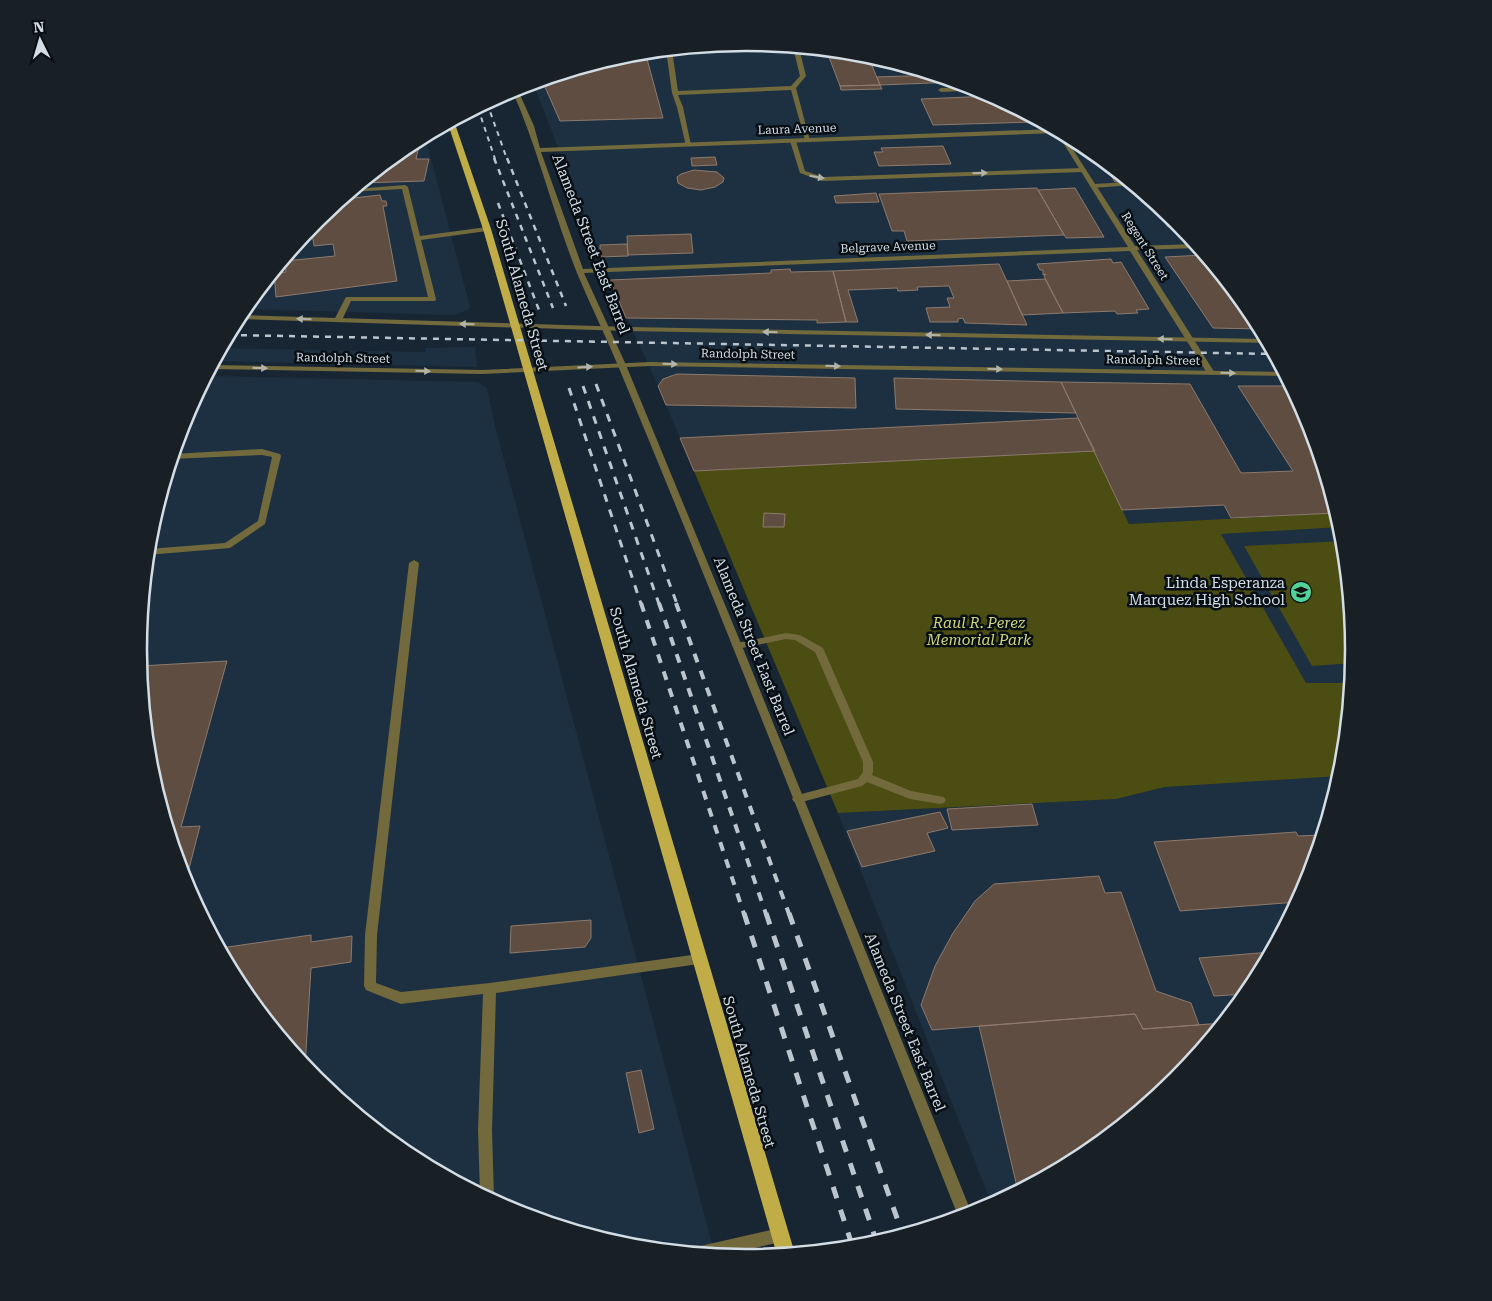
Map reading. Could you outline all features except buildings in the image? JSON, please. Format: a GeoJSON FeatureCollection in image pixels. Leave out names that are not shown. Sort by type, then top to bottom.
{"type":"FeatureCollection","features":[{"type":"Feature","properties":{"kind":"main road","name":"South Alameda Street"},"geometry":{"type":"LineString","coordinates":[[452,129],[488,229],[527,370],[784,1248]]}},
{"type":"Feature","properties":{"kind":"street"},"geometry":{"type":"LineString","coordinates":[[675,92],[793,88],[803,76],[798,54]]}},
{"type":"Feature","properties":{"kind":"street"},"geometry":{"type":"LineString","coordinates":[[670,56],[675,92],[688,144]]}},
{"type":"Feature","properties":{"kind":"street"},"geometry":{"type":"LineString","coordinates":[[793,88],[808,140]]}},
{"type":"Feature","properties":{"kind":"street"},"geometry":{"type":"LineString","coordinates":[[941,90],[956,90]]}},
{"type":"Feature","properties":{"kind":"street","name":"Alameda Street East Barrel"},"geometry":{"type":"LineString","coordinates":[[518,97],[531,126],[537,150],[580,270],[622,365],[962,1209]]}},
{"type":"Feature","properties":{"kind":"street","name":"Laura Avenue"},"geometry":{"type":"LineString","coordinates":[[537,150],[1047,132]]}},
{"type":"Feature","properties":{"kind":"street"},"geometry":{"type":"LineString","coordinates":[[793,141],[802,172],[822,179],[1083,170]]}},
{"type":"Feature","properties":{"kind":"street","name":"Regent Street"},"geometry":{"type":"LineString","coordinates":[[1067,145],[1211,373]]}},
{"type":"Feature","properties":{"kind":"street"},"geometry":{"type":"LineString","coordinates":[[1093,186],[1122,184]]}},
{"type":"Feature","properties":{"kind":"street"},"geometry":{"type":"LineString","coordinates":[[338,320],[349,299],[432,299],[405,187],[363,190]]}},
{"type":"Feature","properties":{"kind":"street"},"geometry":{"type":"LineString","coordinates":[[418,238],[488,229]]}},
{"type":"Feature","properties":{"kind":"street","name":"Belgrave Avenue"},"geometry":{"type":"LineString","coordinates":[[580,270],[1189,246]]}},
{"type":"Feature","properties":{"kind":"street","name":"Randolph Street"},"geometry":{"type":"LineString","coordinates":[[248,317],[606,329],[1259,341]]}},
{"type":"Feature","properties":{"kind":"street","name":"Randolph Street"},"geometry":{"type":"LineString","coordinates":[[218,367],[482,372],[650,364],[1277,374]]}},
{"type":"Feature","properties":{"kind":"street"},"geometry":{"type":"LineString","coordinates":[[155,551],[226,546],[262,522],[277,456],[262,452],[179,457]]}},
{"type":"Feature","properties":{"kind":"street"},"geometry":{"type":"LineString","coordinates":[[414,562],[371,935],[370,986],[401,998],[490,988],[699,959]]}},
{"type":"Feature","properties":{"kind":"street"},"geometry":{"type":"LineString","coordinates":[[736,646],[786,636],[797,637],[819,650],[868,762],[868,772],[862,782],[798,799]]}},
{"type":"Feature","properties":{"kind":"street"},"geometry":{"type":"LineString","coordinates":[[865,777],[910,795],[940,800]]}},
{"type":"Feature","properties":{"kind":"street"},"geometry":{"type":"LineString","coordinates":[[487,1191],[485,1130],[490,988]]}},
{"type":"Feature","properties":{"kind":"street"},"geometry":{"type":"LineString","coordinates":[[720,1249],[780,1235]]}},
{"type":"Feature","properties":{"kind":"shaded area"},"geometry":{"type":"Polygon","coordinates":[[[746,51],[824,56],[863,63],[939,83],[1011,113],[1079,152],[1141,200],[1197,255],[1244,318],[1265,351],[1283,385],[1300,421],[1325,495],[1329,513],[1129,524],[1095,451],[694,471],[610,280],[536,90],[591,72],[629,63],[668,56],[746,51]]]}},
{"type":"Feature","properties":{"kind":"shaded area"},"geometry":{"type":"Polygon","coordinates":[[[427,144],[470,307],[468,310],[454,315],[254,309],[295,255],[322,227],[381,175],[427,144]]]}},
{"type":"Feature","properties":{"kind":"shaded area"},"geometry":{"type":"Polygon","coordinates":[[[475,347],[477,367],[222,361],[229,348],[425,352],[426,348],[475,347]]]}},
{"type":"Feature","properties":{"kind":"shaded area"},"geometry":{"type":"Polygon","coordinates":[[[214,376],[478,382],[487,388],[495,426],[713,1248],[668,1245],[629,1238],[553,1218],[481,1188],[413,1149],[381,1126],[351,1101],[295,1046],[248,983],[227,950],[192,880],[167,806],[158,767],[148,690],[148,611],[152,572],[167,495],[192,421],[214,376]]]}},
{"type":"Feature","properties":{"kind":"shaded area","name":"Linda Esperanza Marquez High School"},"geometry":{"type":"Polygon","coordinates":[[[1332,527],[1344,611],[1344,683],[1306,683],[1220,534],[1332,527]]]}},
{"type":"Feature","properties":{"kind":"shaded area"},"geometry":{"type":"Polygon","coordinates":[[[1332,777],[1313,843],[1300,880],[1283,916],[1265,950],[1244,983],[1197,1046],[1141,1101],[1111,1126],[1079,1149],[1046,1169],[989,1198],[838,813],[1116,799],[1165,787],[1332,777]]]}},
{"type":"Feature","properties":{"kind":"green space","name":"Raul R. Perez Memorial Park"},"geometry":{"type":"Polygon","coordinates":[[[1095,451],[1129,524],[1329,513],[1332,527],[1221,534],[1306,683],[1344,683],[1340,729],[1332,777],[1165,787],[1116,799],[838,813],[694,471],[1095,451]]]}},
{"type":"Feature","properties":{"kind":"green space"},"geometry":{"type":"Polygon","coordinates":[[[1335,541],[1344,611],[1345,664],[1312,666],[1244,546],[1335,541]]]}},
{"type":"Feature","properties":{"kind":"railway"},"geometry":{"type":"LineString","coordinates":[[489,109],[507,159]]}},
{"type":"Feature","properties":{"kind":"railway"},"geometry":{"type":"LineString","coordinates":[[480,114],[495,159]]}},
{"type":"Feature","properties":{"kind":"railway"},"geometry":{"type":"LineString","coordinates":[[494,158],[553,308]]}},
{"type":"Feature","properties":{"kind":"railway"},"geometry":{"type":"LineString","coordinates":[[507,158],[566,306]]}},
{"type":"Feature","properties":{"kind":"railway"},"geometry":{"type":"LineString","coordinates":[[498,203],[539,310]]}},
{"type":"Feature","properties":{"kind":"railway"},"geometry":{"type":"LineString","coordinates":[[237,335],[1267,354]]}},
{"type":"Feature","properties":{"kind":"railway"},"geometry":{"type":"LineString","coordinates":[[596,384],[677,604]]}},
{"type":"Feature","properties":{"kind":"railway"},"geometry":{"type":"LineString","coordinates":[[583,386],[659,604]]}},
{"type":"Feature","properties":{"kind":"railway"},"geometry":{"type":"LineString","coordinates":[[569,388],[641,604]]}},
{"type":"Feature","properties":{"kind":"railway"},"geometry":{"type":"LineString","coordinates":[[641,603],[744,914]]}},
{"type":"Feature","properties":{"kind":"railway"},"geometry":{"type":"LineString","coordinates":[[659,603],[766,914]]}},
{"type":"Feature","properties":{"kind":"railway"},"geometry":{"type":"LineString","coordinates":[[676,603],[789,914]]}},
{"type":"Feature","properties":{"kind":"railway"},"geometry":{"type":"LineString","coordinates":[[744,913],[850,1240]]}},
{"type":"Feature","properties":{"kind":"railway"},"geometry":{"type":"LineString","coordinates":[[766,913],[874,1235]]}},
{"type":"Feature","properties":{"kind":"railway"},"geometry":{"type":"LineString","coordinates":[[789,913],[901,1229]]}},
{"type":"Feature","properties":{"kind":"place","name":"Linda Esperanza Marquez High School"},"geometry":{"type":"Point","coordinates":[1301,592]}}]}
